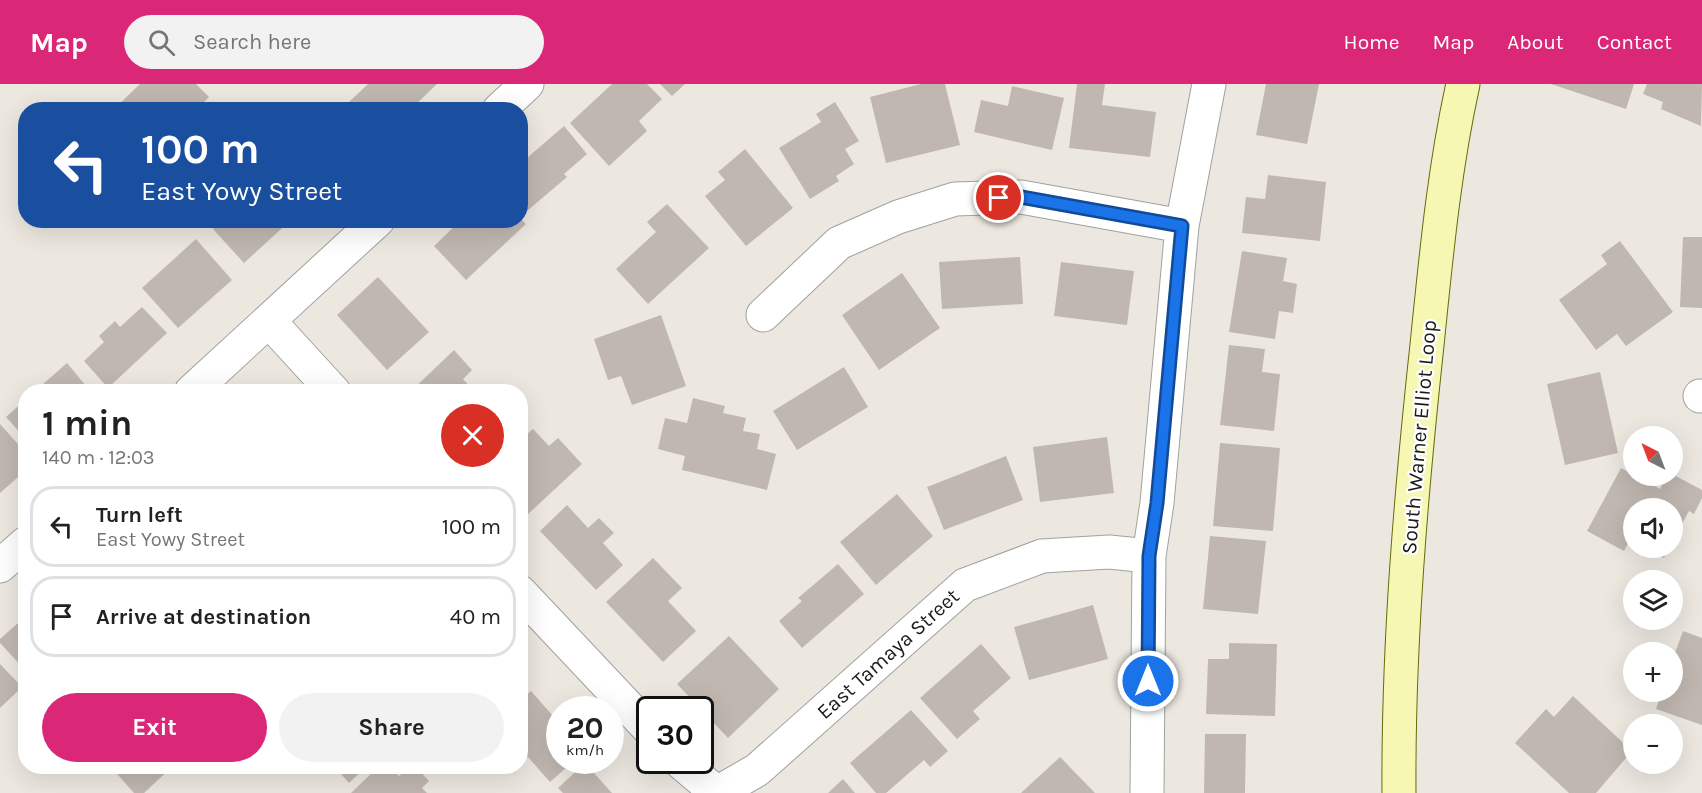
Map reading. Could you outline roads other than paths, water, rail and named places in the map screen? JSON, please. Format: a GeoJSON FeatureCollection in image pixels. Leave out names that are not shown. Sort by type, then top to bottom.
{"type":"FeatureCollection","features":[{"type":"Feature","properties":{"kind":"main road","name":"South Warner Elliot Loop"},"geometry":{"type":"LineString","coordinates":[[1399,793],[1398,695],[1420,411],[1448,150],[1462,84]]}},
{"type":"Feature","properties":{"kind":"street"},"geometry":{"type":"LineString","coordinates":[[508,102],[527,84]]}},
{"type":"Feature","properties":{"kind":"street"},"geometry":{"type":"LineString","coordinates":[[1147,793],[1149,556],[1157,503],[1182,226],[1209,84]]}},
{"type":"Feature","properties":{"kind":"street"},"geometry":{"type":"LineString","coordinates":[[763,315],[838,243],[898,217],[955,199],[1021,197],[1182,226]]}},
{"type":"Feature","properties":{"kind":"street"},"geometry":{"type":"LineString","coordinates":[[200,384],[369,228]]}},
{"type":"Feature","properties":{"kind":"street"},"geometry":{"type":"LineString","coordinates":[[268,321],[327,384]]}},
{"type":"Feature","properties":{"kind":"street"},"geometry":{"type":"LineString","coordinates":[[0,566],[18,550]]}},
{"type":"Feature","properties":{"kind":"street","name":"East Tamaya Street"},"geometry":{"type":"LineString","coordinates":[[717,793],[757,770],[965,585],[1042,556],[1109,552],[1149,556]]}},
{"type":"Feature","properties":{"kind":"street"},"geometry":{"type":"LineString","coordinates":[[528,600],[636,715]]}},
{"type":"Feature","properties":{"kind":"street"},"geometry":{"type":"LineString","coordinates":[[695,774],[717,793]]}}]}
